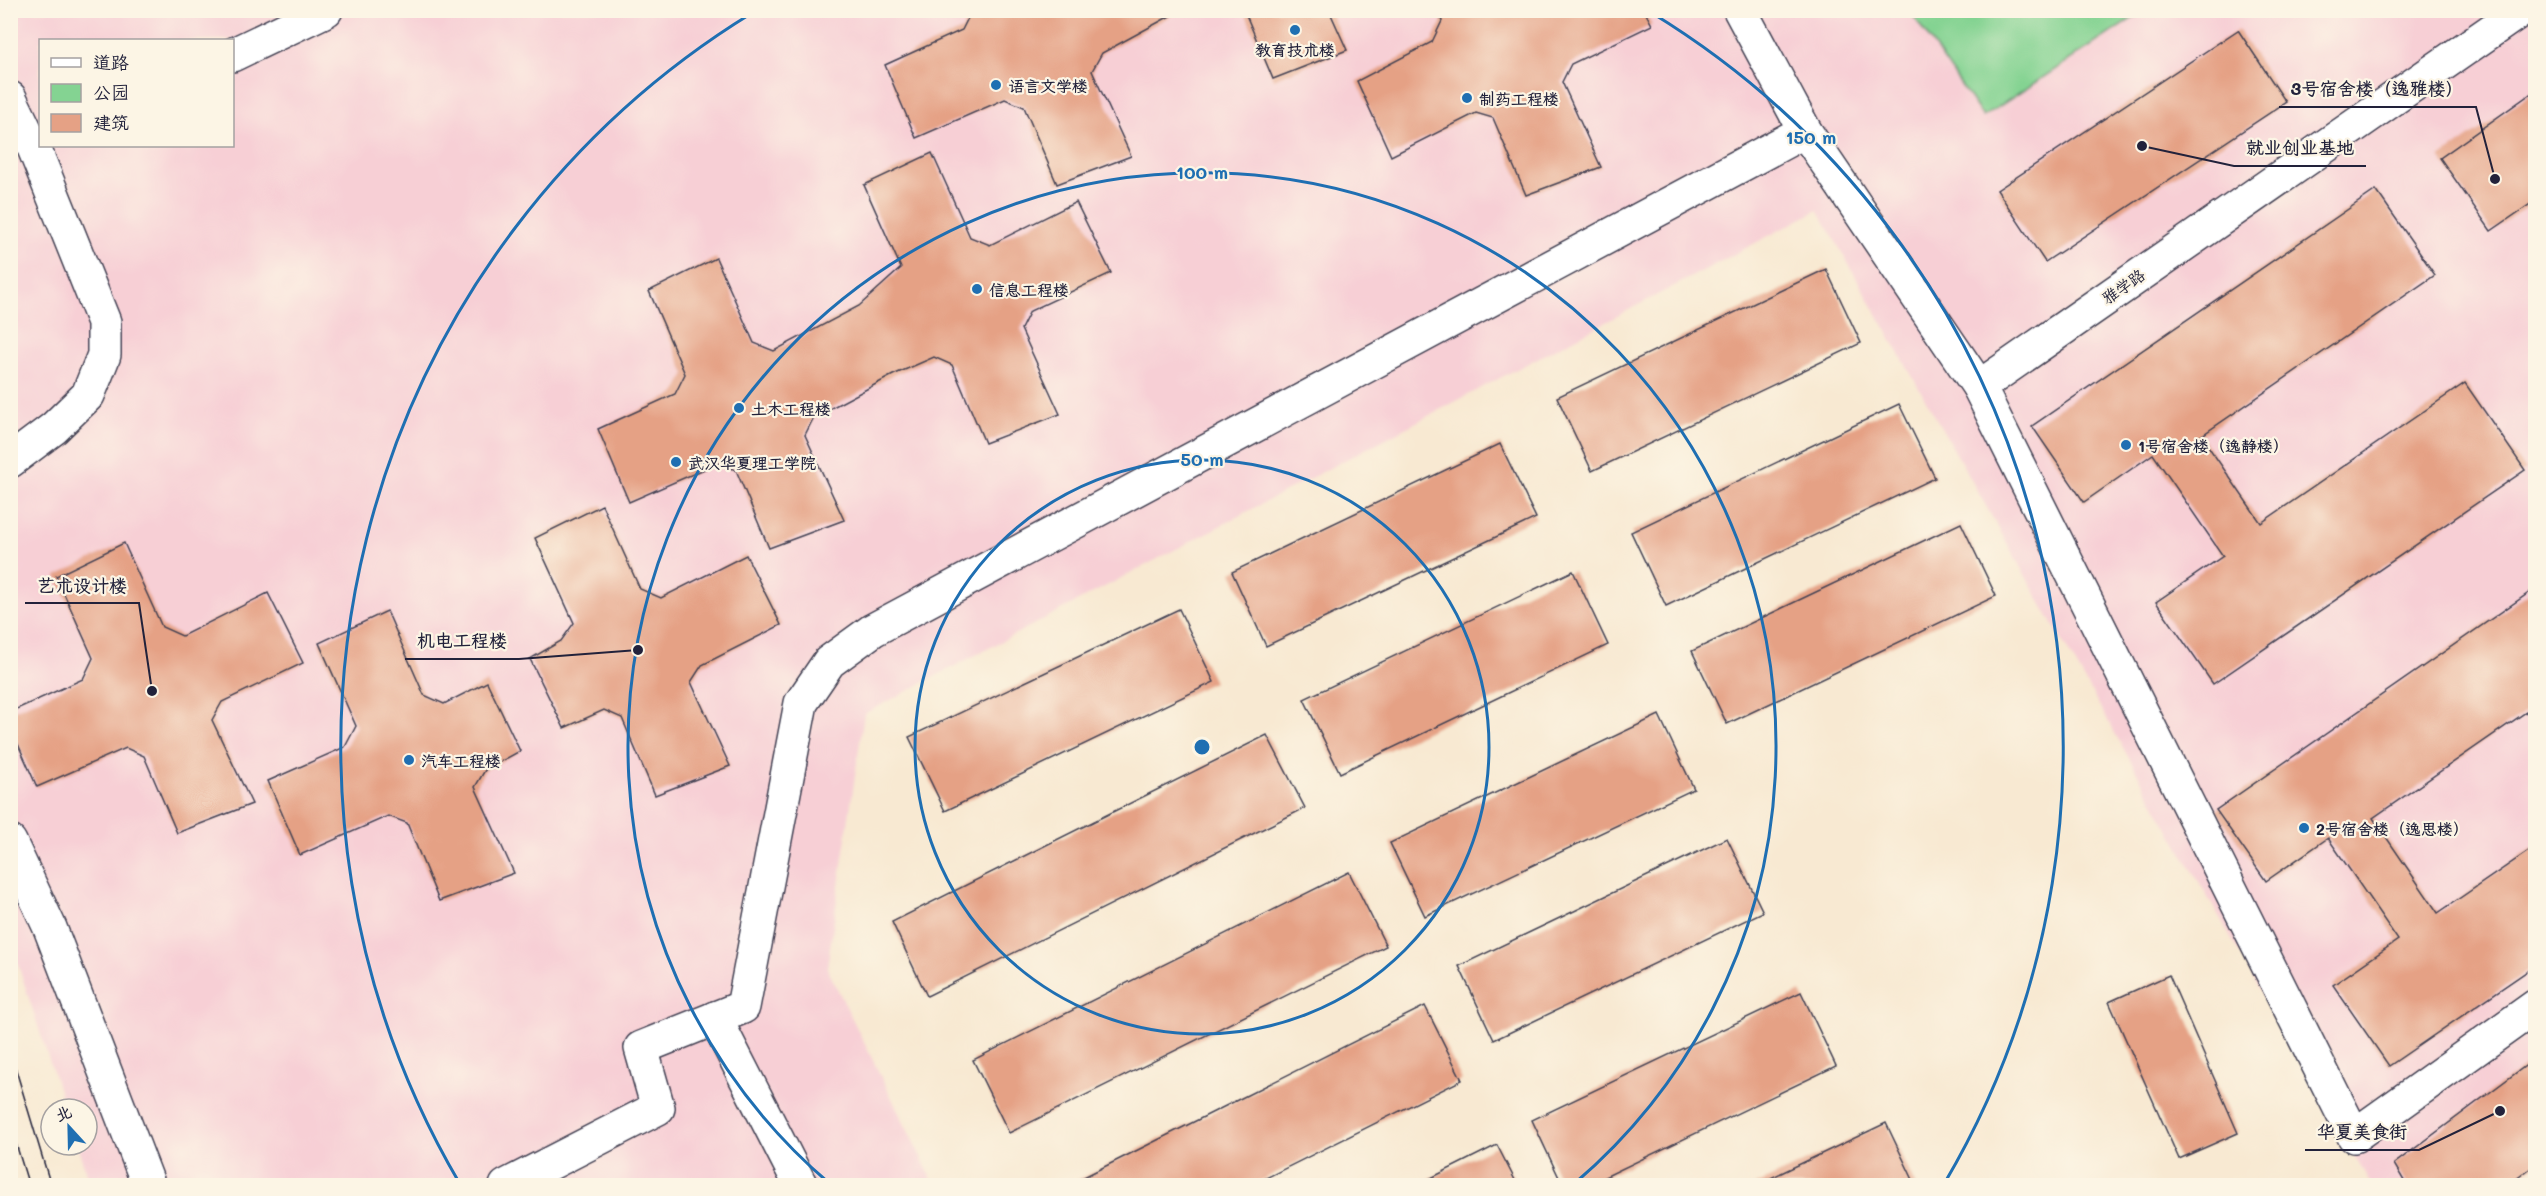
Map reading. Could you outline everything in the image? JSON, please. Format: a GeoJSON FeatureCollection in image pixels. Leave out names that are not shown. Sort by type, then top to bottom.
{"type":"FeatureCollection","features":[{"type":"Feature","properties":{"kind":"street"},"geometry":{"type":"LineString","coordinates":[[234,54],[326,10]]}},
{"type":"Feature","properties":{"kind":"street"},"geometry":{"type":"LineString","coordinates":[[1740,10],[1805,131],[1978,387],[2354,1136],[2535,1006]]}},
{"type":"Feature","properties":{"kind":"street","name":"雅学路"},"geometry":{"type":"LineString","coordinates":[[1978,387],[2521,10]]}},
{"type":"Feature","properties":{"kind":"street"},"geometry":{"type":"LineString","coordinates":[[10,98],[28,151],[104,321],[104,355],[88,395],[54,429],[10,462]]}},
{"type":"Feature","properties":{"kind":"street"},"geometry":{"type":"LineString","coordinates":[[506,1185],[658,1108],[641,1048],[743,1007],[801,703],[829,662],[873,630],[1805,131]]}},
{"type":"Feature","properties":{"kind":"street"},"geometry":{"type":"LineString","coordinates":[[10,842],[50,928],[149,1185]]}},
{"type":"Feature","properties":{"kind":"street"},"geometry":{"type":"LineString","coordinates":[[715,1018],[801,1185]]}},
{"type":"Feature","properties":{"kind":"shaded area","name":"武汉华夏理工学院"},"geometry":{"type":"Polygon","coordinates":[[[10,11],[2535,11],[2535,1164],[2507,1185],[2371,1185],[1818,210],[864,714],[827,968],[935,1185],[90,1185],[81,1157],[99,1157],[99,1097],[61,1097],[11,943],[10,11]]]}},
{"type":"Feature","properties":{"kind":"green space"},"geometry":{"type":"Polygon","coordinates":[[[1910,11],[2144,11],[1983,117],[1910,11]]]}},
{"type":"Feature","properties":{"kind":"building","name":"语言文学楼"},"geometry":{"type":"Polygon","coordinates":[[[972,10],[1181,10],[1102,53],[1092,71],[1131,156],[1057,184],[1024,107],[1005,99],[916,138],[885,65],[962,30],[972,10]]]}},
{"type":"Feature","properties":{"kind":"building","name":"教育技术楼"},"geometry":{"type":"Polygon","coordinates":[[[1244,10],[1329,10],[1347,50],[1273,79],[1244,10]]]}},
{"type":"Feature","properties":{"kind":"building","name":"制药工程楼"},"geometry":{"type":"Polygon","coordinates":[[[1437,10],[1644,10],[1652,25],[1571,64],[1562,82],[1601,167],[1526,195],[1493,118],[1476,113],[1391,156],[1357,81],[1432,42],[1442,21],[1437,10]]]}},
{"type":"Feature","properties":{"kind":"building"},"geometry":{"type":"Polygon","coordinates":[[[2238,30],[2286,102],[2045,262],[1997,190],[2238,30]]]}},
{"type":"Feature","properties":{"kind":"building"},"geometry":{"type":"Polygon","coordinates":[[[2536,90],[2536,200],[2491,231],[2440,158],[2536,90]]]}},
{"type":"Feature","properties":{"kind":"building"},"geometry":{"type":"Polygon","coordinates":[[[932,153],[970,237],[990,245],[1076,202],[1111,273],[1030,311],[1021,329],[1060,414],[985,443],[952,365],[934,357],[893,375],[814,417],[805,435],[844,520],[769,548],[736,470],[718,463],[629,502],[598,429],[675,394],[685,374],[649,291],[716,258],[754,343],[774,351],[859,306],[901,268],[864,185],[932,153]]]}},
{"type":"Feature","properties":{"kind":"building","name":"1号宿舍楼（逸静楼）"},"geometry":{"type":"Polygon","coordinates":[[[2376,190],[2435,275],[2201,436],[2261,523],[2465,383],[2525,470],[2213,684],[2156,602],[2223,556],[2153,454],[2084,502],[2032,426],[2376,190]]]}},
{"type":"Feature","properties":{"kind":"building"},"geometry":{"type":"Polygon","coordinates":[[[1826,269],[1861,343],[1592,471],[1557,397],[1826,269]]]}},
{"type":"Feature","properties":{"kind":"building"},"geometry":{"type":"Polygon","coordinates":[[[1899,404],[1935,478],[1666,606],[1631,532],[1899,404]]]}},
{"type":"Feature","properties":{"kind":"building"},"geometry":{"type":"Polygon","coordinates":[[[1500,444],[1536,518],[1266,646],[1232,572],[1500,444]]]}},
{"type":"Feature","properties":{"kind":"building"},"geometry":{"type":"Polygon","coordinates":[[[602,505],[640,589],[661,598],[746,555],[781,625],[702,665],[691,682],[730,766],[655,795],[622,718],[604,710],[564,728],[530,659],[561,641],[574,623],[535,538],[602,505]]]}},
{"type":"Feature","properties":{"kind":"building"},"geometry":{"type":"Polygon","coordinates":[[[1961,523],[1996,596],[1727,724],[1692,651],[1961,523]]]}},
{"type":"Feature","properties":{"kind":"building"},"geometry":{"type":"Polygon","coordinates":[[[124,543],[162,627],[182,636],[268,593],[303,663],[222,702],[212,720],[252,804],[177,833],[144,756],[126,748],[37,787],[10,726],[10,712],[83,679],[93,658],[56,576],[124,543]]]}},
{"type":"Feature","properties":{"kind":"building"},"geometry":{"type":"Polygon","coordinates":[[[1573,571],[1608,645],[1340,773],[1304,699],[1573,571]]]}},
{"type":"Feature","properties":{"kind":"building","name":"2号宿舍楼（逸思楼）"},"geometry":{"type":"Polygon","coordinates":[[[2536,588],[2536,705],[2373,818],[2438,913],[2536,846],[2536,965],[2389,1066],[2333,985],[2398,940],[2328,838],[2266,881],[2216,810],[2536,588]]]}},
{"type":"Feature","properties":{"kind":"building"},"geometry":{"type":"Polygon","coordinates":[[[1179,609],[1214,682],[945,811],[909,737],[1179,609]]]}},
{"type":"Feature","properties":{"kind":"building","name":"汽车工程楼"},"geometry":{"type":"Polygon","coordinates":[[[387,611],[424,695],[444,704],[487,682],[520,751],[485,770],[475,787],[514,873],[439,901],[407,823],[388,816],[300,855],[268,781],[345,747],[356,726],[319,643],[387,611]]]}},
{"type":"Feature","properties":{"kind":"building"},"geometry":{"type":"Polygon","coordinates":[[[1659,715],[1694,789],[1425,916],[1390,843],[1659,715]]]}},
{"type":"Feature","properties":{"kind":"building"},"geometry":{"type":"Polygon","coordinates":[[[1267,735],[1305,808],[927,996],[892,922],[1267,735]]]}},
{"type":"Feature","properties":{"kind":"building"},"geometry":{"type":"Polygon","coordinates":[[[1727,838],[1763,912],[1494,1040],[1459,966],[1727,838]]]}},
{"type":"Feature","properties":{"kind":"building"},"geometry":{"type":"Polygon","coordinates":[[[1349,872],[1386,946],[1009,1133],[973,1060],[1349,872]]]}},
{"type":"Feature","properties":{"kind":"building"},"geometry":{"type":"Polygon","coordinates":[[[2169,975],[2238,1133],[2179,1159],[2109,1002],[2169,975]]]}},
{"type":"Feature","properties":{"kind":"building"},"geometry":{"type":"Polygon","coordinates":[[[1801,992],[1836,1066],[1586,1186],[1563,1186],[1532,1120],[1801,992]]]}},
{"type":"Feature","properties":{"kind":"building"},"geometry":{"type":"Polygon","coordinates":[[[1425,1006],[1462,1080],[1250,1186],[1066,1186],[1425,1006]]]}},
{"type":"Feature","properties":{"kind":"building"},"geometry":{"type":"Polygon","coordinates":[[[2536,1058],[2536,1164],[2507,1186],[2407,1186],[2394,1164],[2536,1058]]]}},
{"type":"Feature","properties":{"kind":"building"},"geometry":{"type":"Polygon","coordinates":[[[1886,1123],[1916,1186],[1754,1186],[1886,1123]]]}},
{"type":"Feature","properties":{"kind":"building"},"geometry":{"type":"Polygon","coordinates":[[[1497,1145],[1518,1186],[1415,1186],[1497,1145]]]}},
{"type":"Feature","properties":{"kind":"tram line"},"geometry":{"type":"LineString","coordinates":[[10,1050],[51,1186]]}},
{"type":"Feature","properties":{"kind":"tram line"},"geometry":{"type":"LineString","coordinates":[[10,1124],[29,1186]]}},
{"type":"Feature","properties":{"kind":"place","name":"教育技术楼"},"geometry":{"type":"Point","coordinates":[1295,30]}},
{"type":"Feature","properties":{"kind":"place","name":"语言文学楼"},"geometry":{"type":"Point","coordinates":[996,85]}},
{"type":"Feature","properties":{"kind":"place","name":"制药工程楼"},"geometry":{"type":"Point","coordinates":[1467,98]}},
{"type":"Feature","properties":{"kind":"place","name":"就业创业基地"},"geometry":{"type":"Point","coordinates":[2142,146]}},
{"type":"Feature","properties":{"kind":"place","name":"3号宿舍楼（逸雅楼）"},"geometry":{"type":"Point","coordinates":[2495,179]}},
{"type":"Feature","properties":{"kind":"place","name":"信息工程楼"},"geometry":{"type":"Point","coordinates":[977,289]}},
{"type":"Feature","properties":{"kind":"place","name":"土木工程楼"},"geometry":{"type":"Point","coordinates":[739,408]}},
{"type":"Feature","properties":{"kind":"place","name":"1号宿舍楼（逸静楼）"},"geometry":{"type":"Point","coordinates":[2126,445]}},
{"type":"Feature","properties":{"kind":"place","name":"武汉华夏理工学院"},"geometry":{"type":"Point","coordinates":[676,462]}},
{"type":"Feature","properties":{"kind":"place","name":"机电工程楼"},"geometry":{"type":"Point","coordinates":[638,650]}},
{"type":"Feature","properties":{"kind":"place","name":"艺术设计楼"},"geometry":{"type":"Point","coordinates":[152,691]}},
{"type":"Feature","properties":{"kind":"place","name":"汽车工程楼"},"geometry":{"type":"Point","coordinates":[409,760]}},
{"type":"Feature","properties":{"kind":"place","name":"2号宿舍楼（逸思楼）"},"geometry":{"type":"Point","coordinates":[2304,828]}},
{"type":"Feature","properties":{"kind":"place","name":"华夏美食街"},"geometry":{"type":"Point","coordinates":[2500,1111]}}]}
